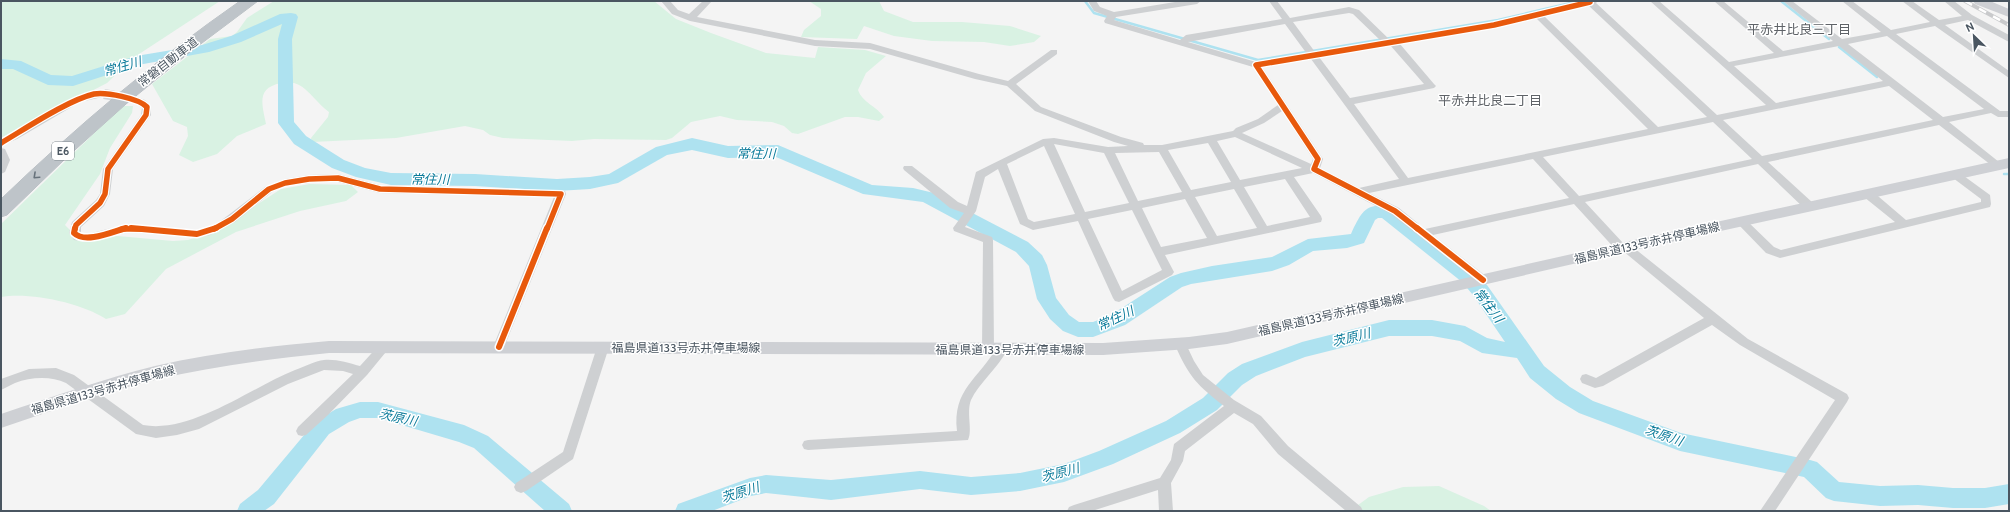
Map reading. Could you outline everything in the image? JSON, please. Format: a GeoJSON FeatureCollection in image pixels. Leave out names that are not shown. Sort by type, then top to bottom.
{"type":"FeatureCollection","features":[{"type":"Feature","properties":{"kind":"highway","name":"常磐自動車道"},"geometry":{"type":"LineString","coordinates":[[1,210],[128,92],[175,43],[234,1]]}},
{"type":"Feature","properties":{"kind":"highway","name":"常磐自動車道"},"geometry":{"type":"LineString","coordinates":[[1,192],[76,124],[128,92],[193,42],[250,1]]}},
{"type":"Feature","properties":{"kind":"main road"},"geometry":{"type":"LineString","coordinates":[[1979,1],[2009,13]]}},
{"type":"Feature","properties":{"kind":"main road","name":"福島県道133号赤井停車場線"},"geometry":{"type":"LineString","coordinates":[[1,421],[155,373],[245,355],[329,347],[499,346],[994,350],[1103,349],[1181,344],[1227,338],[1320,318],[1809,206],[2004,164]]}},
{"type":"Feature","properties":{"kind":"street"},"geometry":{"type":"LineString","coordinates":[[665,1],[675,12],[690,18],[815,43],[870,46],[978,77],[1010,84],[1038,109],[1118,140],[1150,148]]}},
{"type":"Feature","properties":{"kind":"street"},"geometry":{"type":"LineString","coordinates":[[690,18],[708,1]]}},
{"type":"Feature","properties":{"kind":"street"},"geometry":{"type":"LineString","coordinates":[[1092,1],[1097,9],[1111,17],[1197,1]]}},
{"type":"Feature","properties":{"kind":"street"},"geometry":{"type":"LineString","coordinates":[[1273,1],[1406,182]]}},
{"type":"Feature","properties":{"kind":"street"},"geometry":{"type":"LineString","coordinates":[[1654,1],[1774,106]]}},
{"type":"Feature","properties":{"kind":"street"},"geometry":{"type":"LineString","coordinates":[[1718,1],[1781,54]]}},
{"type":"Feature","properties":{"kind":"street"},"geometry":{"type":"LineString","coordinates":[[1787,1],[1943,121],[2004,164]]}},
{"type":"Feature","properties":{"kind":"street"},"geometry":{"type":"LineString","coordinates":[[1846,1],[1992,110],[1998,114],[2009,114]]}},
{"type":"Feature","properties":{"kind":"street"},"geometry":{"type":"LineString","coordinates":[[1906,1],[2009,75]]}},
{"type":"Feature","properties":{"kind":"street"},"geometry":{"type":"LineString","coordinates":[[1948,1],[1969,17],[2009,39]]}},
{"type":"Feature","properties":{"kind":"street"},"geometry":{"type":"LineString","coordinates":[[1111,17],[1108,21],[1184,40],[1256,65],[1310,52],[1494,25],[1592,2],[1809,206]]}},
{"type":"Feature","properties":{"kind":"street"},"geometry":{"type":"LineString","coordinates":[[1184,40],[1287,20],[1349,10],[1356,12],[1387,40],[1430,86],[1346,102]]}},
{"type":"Feature","properties":{"kind":"street"},"geometry":{"type":"LineString","coordinates":[[1537,14],[1655,130]]}},
{"type":"Feature","properties":{"kind":"street"},"geometry":{"type":"LineString","coordinates":[[1727,65],[1969,17]]}},
{"type":"Feature","properties":{"kind":"street"},"geometry":{"type":"LineString","coordinates":[[1010,84],[1054,52]]}},
{"type":"Feature","properties":{"kind":"street"},"geometry":{"type":"LineString","coordinates":[[1256,65],[1318,159],[1314,169]]}},
{"type":"Feature","properties":{"kind":"street"},"geometry":{"type":"LineString","coordinates":[[1360,191],[1892,82]]}},
{"type":"Feature","properties":{"kind":"street"},"geometry":{"type":"LineString","coordinates":[[128,92],[147,107],[146,115],[108,169],[105,194],[100,203],[76,225],[74,233],[78,237],[88,238],[127,228],[197,234],[207,232],[228,223],[270,189],[294,181],[337,178],[366,187],[380,188],[561,194],[499,346]]}},
{"type":"Feature","properties":{"kind":"street"},"geometry":{"type":"LineString","coordinates":[[1,143],[78,100],[95,94],[104,94]]}},
{"type":"Feature","properties":{"kind":"street"},"geometry":{"type":"LineString","coordinates":[[808,445],[964,436],[962,409],[965,400],[970,391],[997,359],[994,350],[988,240],[958,228],[971,213],[980,175],[1001,162],[1047,141],[1054,140],[1084,147],[1108,150],[1162,148],[1236,134],[1240,130],[1283,106]]}},
{"type":"Feature","properties":{"kind":"street"},"geometry":{"type":"LineString","coordinates":[[1424,233],[1992,110]]}},
{"type":"Feature","properties":{"kind":"street"},"geometry":{"type":"LineString","coordinates":[[1236,134],[1314,169],[1395,210],[1424,233],[1477,282]]}},
{"type":"Feature","properties":{"kind":"street"},"geometry":{"type":"LineString","coordinates":[[1210,140],[1264,230]]}},
{"type":"Feature","properties":{"kind":"street"},"geometry":{"type":"LineString","coordinates":[[1047,141],[1119,298],[1168,272],[1108,150]]}},
{"type":"Feature","properties":{"kind":"street"},"geometry":{"type":"LineString","coordinates":[[1162,148],[1214,240]]}},
{"type":"Feature","properties":{"kind":"street"},"geometry":{"type":"LineString","coordinates":[[1,151],[6,160],[1,170]]}},
{"type":"Feature","properties":{"kind":"street"},"geometry":{"type":"LineString","coordinates":[[1535,155],[1623,248],[1744,342],[1843,398],[1767,511]]}},
{"type":"Feature","properties":{"kind":"street"},"geometry":{"type":"LineString","coordinates":[[1001,162],[1024,221],[1033,226],[1135,204],[1314,169]]}},
{"type":"Feature","properties":{"kind":"street"},"geometry":{"type":"LineString","coordinates":[[908,168],[954,205],[971,213]]}},
{"type":"Feature","properties":{"kind":"street"},"geometry":{"type":"LineString","coordinates":[[1158,252],[1317,219],[1287,174]]}},
{"type":"Feature","properties":{"kind":"street"},"geometry":{"type":"LineString","coordinates":[[1741,222],[1770,250],[1780,254],[1986,204],[1986,198],[1957,175]]}},
{"type":"Feature","properties":{"kind":"street"},"geometry":{"type":"LineString","coordinates":[[1868,194],[1904,224]]}},
{"type":"Feature","properties":{"kind":"street"},"geometry":{"type":"LineString","coordinates":[[1586,379],[1595,383],[1599,382],[1713,319]]}},
{"type":"Feature","properties":{"kind":"street"},"geometry":{"type":"LineString","coordinates":[[1181,344],[1189,363],[1199,378],[1232,405],[1257,420],[1283,450],[1356,511]]}},
{"type":"Feature","properties":{"kind":"street"},"geometry":{"type":"LineString","coordinates":[[302,431],[328,408],[363,372],[384,347]]}},
{"type":"Feature","properties":{"kind":"street"},"geometry":{"type":"LineString","coordinates":[[521,487],[538,477],[568,455],[603,347]]}},
{"type":"Feature","properties":{"kind":"street"},"geometry":{"type":"LineString","coordinates":[[1,385],[11,379],[29,374],[56,373],[70,379],[87,393],[140,430],[156,433],[177,430],[195,425],[284,380],[323,365],[343,366],[363,372]]}},
{"type":"Feature","properties":{"kind":"street"},"geometry":{"type":"LineString","coordinates":[[1166,511],[1164,482],[1177,461],[1179,448],[1232,405]]}},
{"type":"Feature","properties":{"kind":"street"},"geometry":{"type":"LineString","coordinates":[[1074,511],[1164,482]]}},
{"type":"Feature","properties":{"kind":"green space"},"geometry":{"type":"Polygon","coordinates":[[[1,1],[220,1],[133,58],[107,83],[1,138],[1,1]]]}},
{"type":"Feature","properties":{"kind":"green space"},"geometry":{"type":"Polygon","coordinates":[[[274,1],[654,1],[676,19],[766,53],[815,58],[818,47],[865,50],[886,56],[866,73],[858,90],[863,98],[884,117],[879,121],[858,117],[845,117],[798,134],[792,133],[784,126],[772,122],[737,120],[720,116],[691,122],[672,138],[666,140],[594,139],[572,141],[503,138],[490,135],[483,130],[465,126],[396,138],[312,142],[311,138],[328,117],[329,112],[302,87],[295,83],[285,82],[273,85],[264,93],[262,104],[266,124],[237,136],[217,154],[193,162],[179,155],[188,136],[187,127],[173,121],[152,84],[210,39],[232,36],[237,32],[247,18],[274,1]]]}},
{"type":"Feature","properties":{"kind":"green space"},"geometry":{"type":"Polygon","coordinates":[[[809,1],[879,1],[884,11],[913,22],[962,22],[1010,26],[1041,36],[1034,42],[1010,46],[984,42],[932,41],[894,36],[864,26],[857,39],[801,37],[804,30],[821,16],[821,9],[809,1]]]}},
{"type":"Feature","properties":{"kind":"green space"},"geometry":{"type":"Polygon","coordinates":[[[122,106],[133,106],[132,113],[110,148],[100,174],[65,225],[77,237],[107,235],[173,241],[188,240],[218,230],[281,189],[310,184],[351,185],[358,192],[346,201],[300,211],[236,232],[166,269],[125,314],[106,319],[83,308],[55,300],[27,296],[1,297],[1,224],[122,106]]]}},
{"type":"Feature","properties":{"kind":"green space"},"geometry":{"type":"Polygon","coordinates":[[[1439,486],[1484,506],[1491,511],[1350,511],[1369,497],[1403,487],[1439,486]]]}},
{"type":"Feature","properties":{"kind":"waterway"},"geometry":{"type":"LineString","coordinates":[[1085,1],[1094,13],[1258,60],[1498,20],[1579,1]]}},
{"type":"Feature","properties":{"kind":"waterway"},"geometry":{"type":"LineString","coordinates":[[1781,1],[1829,39]]}},
{"type":"Feature","properties":{"kind":"waterway","name":"常住川"},"geometry":{"type":"LineString","coordinates":[[1,64],[16,64],[48,80],[73,81],[136,61],[204,49],[236,39],[285,17],[291,17],[285,39],[286,123],[300,140],[338,164],[362,173],[391,179],[475,180],[557,185],[590,183],[612,179],[622,175],[662,151],[692,144],[728,152],[778,151],[869,190],[913,194],[928,197],[1022,247],[1030,254],[1038,265],[1043,288],[1050,305],[1059,317],[1066,323],[1073,328],[1082,330],[1106,326],[1118,320],[1131,313],[1176,282],[1212,272],[1272,264],[1283,260],[1313,244],[1347,241],[1358,238],[1369,215],[1377,211],[1384,212],[1392,215],[1468,277],[1480,290],[1521,349]]}},
{"type":"Feature","properties":{"kind":"waterway"},"geometry":{"type":"LineString","coordinates":[[1839,47],[1877,77]]}},
{"type":"Feature","properties":{"kind":"waterway"},"geometry":{"type":"LineString","coordinates":[[2004,174],[2009,174]]}},
{"type":"Feature","properties":{"kind":"waterway","name":"茨原川"},"geometry":{"type":"LineString","coordinates":[[686,511],[750,487],[766,484],[831,490],[920,480],[971,486],[1020,482],[1064,473],[1106,458],[1173,427],[1210,404],[1235,379],[1249,370],[1302,350],[1389,328],[1432,328],[1465,334],[1482,345],[1513,351],[1521,349]]}},
{"type":"Feature","properties":{"kind":"waterway","name":"茨原川"},"geometry":{"type":"LineString","coordinates":[[1521,349],[1537,372],[1563,393],[1586,407],[1680,442],[1810,469],[1834,491],[1880,496],[1918,495],[1953,498],[1985,498],[2009,494]]}},
{"type":"Feature","properties":{"kind":"waterway","name":"茨原川"},"geometry":{"type":"LineString","coordinates":[[248,511],[266,497],[300,453],[322,428],[343,415],[360,410],[378,410],[464,434],[481,442],[561,511]]}},
{"type":"Feature","properties":{"kind":"tunnel"},"geometry":{"type":"LineString","coordinates":[[104,94],[129,98]]}},
{"type":"Feature","properties":{"kind":"railway"},"geometry":{"type":"LineString","coordinates":[[1965,1],[2009,25]]}},
{"type":"Feature","properties":{"kind":"cycle path"},"geometry":{"type":"LineString","coordinates":[[1483,280],[1395,211],[1314,169],[1318,159],[1256,65],[1494,25],[1590,2]]}},
{"type":"Feature","properties":{"kind":"cycle path"},"geometry":{"type":"LineString","coordinates":[[1,143],[66,106],[95,94],[132,98],[142,102],[147,107],[146,115],[108,169],[105,194],[100,203],[76,225],[74,233],[78,237],[88,238],[127,228],[197,234],[210,231],[222,226],[232,219],[269,189],[280,184],[309,179],[338,178],[380,189],[561,194],[499,347]]}},
{"type":"Feature","properties":{"kind":"district","name":"平赤井比良三丁目"},"geometry":{"type":"Point","coordinates":[1799,29]}},
{"type":"Feature","properties":{"kind":"district","name":"平赤井比良二丁目"},"geometry":{"type":"Point","coordinates":[1490,100]}}]}
